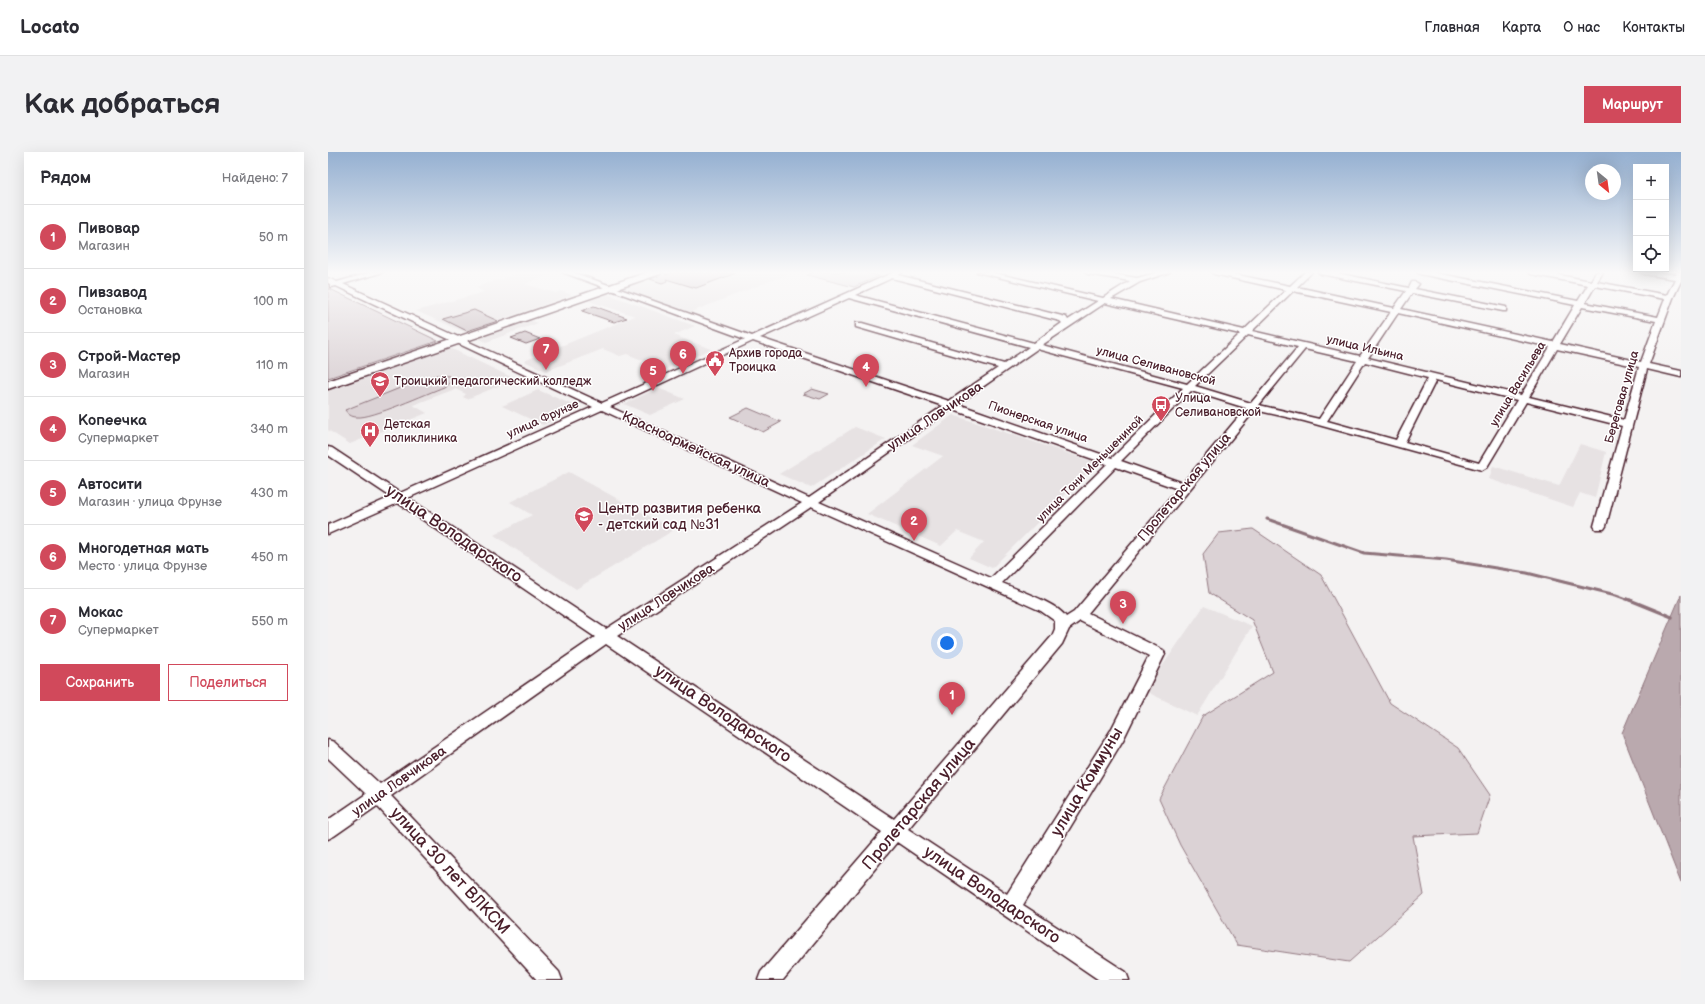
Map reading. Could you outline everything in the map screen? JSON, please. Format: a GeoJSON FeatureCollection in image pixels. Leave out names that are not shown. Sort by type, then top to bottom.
{"type":"FeatureCollection","features":[{"type":"Feature","properties":{"kind":"main road"},"geometry":{"type":"LineString","coordinates":[[328,385],[543,311]]}},
{"type":"Feature","properties":{"kind":"street","name":"Красноармейская улица"},"geometry":{"type":"LineString","coordinates":[[394,311],[1046,608],[1054,612],[1062,623]]}},
{"type":"Feature","properties":{"kind":"street","name":"Пионерская улица"},"geometry":{"type":"LineString","coordinates":[[673,311],[1184,487]]}},
{"type":"Feature","properties":{"kind":"street","name":"улица Фрунзе"},"geometry":{"type":"LineString","coordinates":[[328,530],[812,311]]}},
{"type":"Feature","properties":{"kind":"street","name":"улица Селивановской"},"geometry":{"type":"LineString","coordinates":[[903,311],[1482,467]]}},
{"type":"Feature","properties":{"kind":"street"},"geometry":{"type":"LineString","coordinates":[[1028,311],[1068,320]]}},
{"type":"Feature","properties":{"kind":"street","name":"улица Ловчикова"},"geometry":{"type":"LineString","coordinates":[[328,830],[607,636],[811,502],[1006,367],[1068,320],[1084,311]]}},
{"type":"Feature","properties":{"kind":"street","name":"улица Ильина"},"geometry":{"type":"LineString","coordinates":[[1150,311],[1362,359],[1627,424]]}},
{"type":"Feature","properties":{"kind":"street","name":"улица Тони Меньшениной"},"geometry":{"type":"LineString","coordinates":[[993,584],[1189,387],[1268,311]]}},
{"type":"Feature","properties":{"kind":"street"},"geometry":{"type":"LineString","coordinates":[[1321,423],[1395,311],[1681,374]]}},
{"type":"Feature","properties":{"kind":"street","name":"улица Васильева"},"geometry":{"type":"LineString","coordinates":[[1482,467],[1576,311]]}},
{"type":"Feature","properties":{"kind":"street"},"geometry":{"type":"LineString","coordinates":[[1614,311],[1661,320]]}},
{"type":"Feature","properties":{"kind":"street","name":"Береговая улица"},"geometry":{"type":"LineString","coordinates":[[1600,526],[1644,365],[1664,311]]}},
{"type":"Feature","properties":{"kind":"street","name":"улица Ловчикова"},"geometry":{"type":"LineString","coordinates":[[859,325],[1006,367]]}},
{"type":"Feature","properties":{"kind":"street","name":"Пролетарская улица"},"geometry":{"type":"LineString","coordinates":[[769,980],[1056,640],[1062,632],[1062,623],[1079,615],[1184,487],[1303,346]]}},
{"type":"Feature","properties":{"kind":"street"},"geometry":{"type":"LineString","coordinates":[[1399,444],[1433,376]]}},
{"type":"Feature","properties":{"kind":"street","name":"улица Володарского"},"geometry":{"type":"LineString","coordinates":[[328,450],[1118,980]]}},
{"type":"Feature","properties":{"kind":"street","name":"улица Коммуны"},"geometry":{"type":"LineString","coordinates":[[1010,908],[1118,735],[1158,654],[1079,615]]}},
{"type":"Feature","properties":{"kind":"street","name":"улица 30 лет ВЛКСМ"},"geometry":{"type":"LineString","coordinates":[[328,748],[379,795],[551,980]]}},
{"type":"Feature","properties":{"kind":"shaded area"},"geometry":{"type":"Polygon","coordinates":[[[328,311],[375,311],[438,341],[328,378],[328,311]]]}},
{"type":"Feature","properties":{"kind":"shaded area"},"geometry":{"type":"Polygon","coordinates":[[[416,311],[417,311],[526,311],[464,332],[416,311]]]}},
{"type":"Feature","properties":{"kind":"shaded area"},"geometry":{"type":"Polygon","coordinates":[[[619,311],[653,311],[695,326],[674,335],[711,349],[665,369],[627,354],[620,356],[603,349],[546,371],[524,361],[635,316],[619,311]]]}},
{"type":"Feature","properties":{"kind":"shaded area"},"geometry":{"type":"Polygon","coordinates":[[[530,320],[538,323],[486,342],[478,338],[530,320]]]}},
{"type":"Feature","properties":{"kind":"shaded area","name":"Троицкий педагогический колледж"},"geometry":{"type":"Polygon","coordinates":[[[450,348],[515,379],[467,399],[463,397],[466,394],[455,389],[413,405],[427,413],[350,444],[328,430],[328,391],[450,348]]]}},
{"type":"Feature","properties":{"kind":"shaded area"},"geometry":{"type":"Polygon","coordinates":[[[437,375],[449,376],[452,381],[444,387],[400,405],[364,417],[355,417],[350,415],[345,410],[425,378],[437,375]]]}},
{"type":"Feature","properties":{"kind":"shaded area"},"geometry":{"type":"Polygon","coordinates":[[[658,388],[685,399],[650,415],[624,404],[658,388]]]}},
{"type":"Feature","properties":{"kind":"shaded area"},"geometry":{"type":"Polygon","coordinates":[[[812,389],[829,394],[820,399],[803,394],[812,389]]]}},
{"type":"Feature","properties":{"kind":"shaded area"},"geometry":{"type":"Polygon","coordinates":[[[538,390],[580,408],[543,425],[502,406],[538,390]]]}},
{"type":"Feature","properties":{"kind":"shaded area"},"geometry":{"type":"Polygon","coordinates":[[[748,408],[781,422],[763,432],[730,417],[748,408]]]}},
{"type":"Feature","properties":{"kind":"shaded area"},"geometry":{"type":"Polygon","coordinates":[[[953,415],[1097,463],[992,568],[969,558],[984,542],[957,531],[941,546],[867,514],[943,456],[912,445],[953,415]]]}},
{"type":"Feature","properties":{"kind":"shaded area"},"geometry":{"type":"Polygon","coordinates":[[[855,427],[886,439],[811,488],[779,474],[855,427]]]}},
{"type":"Feature","properties":{"kind":"shaded area"},"geometry":{"type":"Polygon","coordinates":[[[1580,444],[1606,452],[1595,498],[1580,493],[1573,507],[1489,479],[1493,466],[1559,486],[1580,444]]]}},
{"type":"Feature","properties":{"kind":"shaded area","name":"Центр развития ребенка - детский сад №31"},"geometry":{"type":"Polygon","coordinates":[[[569,472],[674,530],[576,589],[494,535],[532,515],[510,502],[569,472]]]}},
{"type":"Feature","properties":{"kind":"shaded area"},"geometry":{"type":"Polygon","coordinates":[[[1253,529],[1321,575],[1390,703],[1458,748],[1490,795],[1477,833],[1413,836],[1424,895],[1349,962],[1237,945],[1180,845],[1159,799],[1203,716],[1273,672],[1252,620],[1209,593],[1203,554],[1219,533],[1253,529]]]}},
{"type":"Feature","properties":{"kind":"shaded area"},"geometry":{"type":"Polygon","coordinates":[[[1681,595],[1681,883],[1622,733],[1681,595]]]}},
{"type":"Feature","properties":{"kind":"shaded area"},"geometry":{"type":"Polygon","coordinates":[[[1204,606],[1252,626],[1197,716],[1145,691],[1204,606]]]}},
{"type":"Feature","properties":{"kind":"building"},"geometry":{"type":"Polygon","coordinates":[[[475,311],[498,321],[467,331],[443,319],[475,311]]]}},
{"type":"Feature","properties":{"kind":"building"},"geometry":{"type":"Polygon","coordinates":[[[582,311],[607,311],[627,318],[614,322],[582,311]]]}},
{"type":"Feature","properties":{"kind":"building"},"geometry":{"type":"Polygon","coordinates":[[[525,333],[540,339],[526,344],[511,338],[525,333]]]}},
{"type":"Feature","properties":{"kind":"waterway"},"geometry":{"type":"LineString","coordinates":[[1267,519],[1364,553],[1446,560],[1527,573],[1616,595],[1632,601]]}},
{"type":"Feature","properties":{"kind":"waterway"},"geometry":{"type":"LineString","coordinates":[[1630,600],[1672,617]]}},
{"type":"Feature","properties":{"kind":"place","name":"Мокас"},"geometry":{"type":"Point","coordinates":[546,370]}},
{"type":"Feature","properties":{"kind":"place","name":"Многодетная мать"},"geometry":{"type":"Point","coordinates":[683,374]}},
{"type":"Feature","properties":{"kind":"place","name":"Архив города Троицка"},"geometry":{"type":"Point","coordinates":[715,377]}},
{"type":"Feature","properties":{"kind":"place","name":"Копеечка"},"geometry":{"type":"Point","coordinates":[866,387]}},
{"type":"Feature","properties":{"kind":"place","name":"Автосити"},"geometry":{"type":"Point","coordinates":[653,391]}},
{"type":"Feature","properties":{"kind":"place","name":"Троицкий педагогический колледж"},"geometry":{"type":"Point","coordinates":[380,398]}},
{"type":"Feature","properties":{"kind":"place","name":"Улица Селивановской"},"geometry":{"type":"Point","coordinates":[1161,422]}},
{"type":"Feature","properties":{"kind":"place","name":"Детская поликлиника"},"geometry":{"type":"Point","coordinates":[370,448]}},
{"type":"Feature","properties":{"kind":"place","name":"Центр развития ребенка - детский сад №31"},"geometry":{"type":"Point","coordinates":[584,533]}},
{"type":"Feature","properties":{"kind":"place","name":"Пивзавод"},"geometry":{"type":"Point","coordinates":[914,541]}},
{"type":"Feature","properties":{"kind":"place","name":"Строй-Мастер"},"geometry":{"type":"Point","coordinates":[1123,624]}},
{"type":"Feature","properties":{"kind":"place","name":"Пивовар"},"geometry":{"type":"Point","coordinates":[952,715]}}]}
